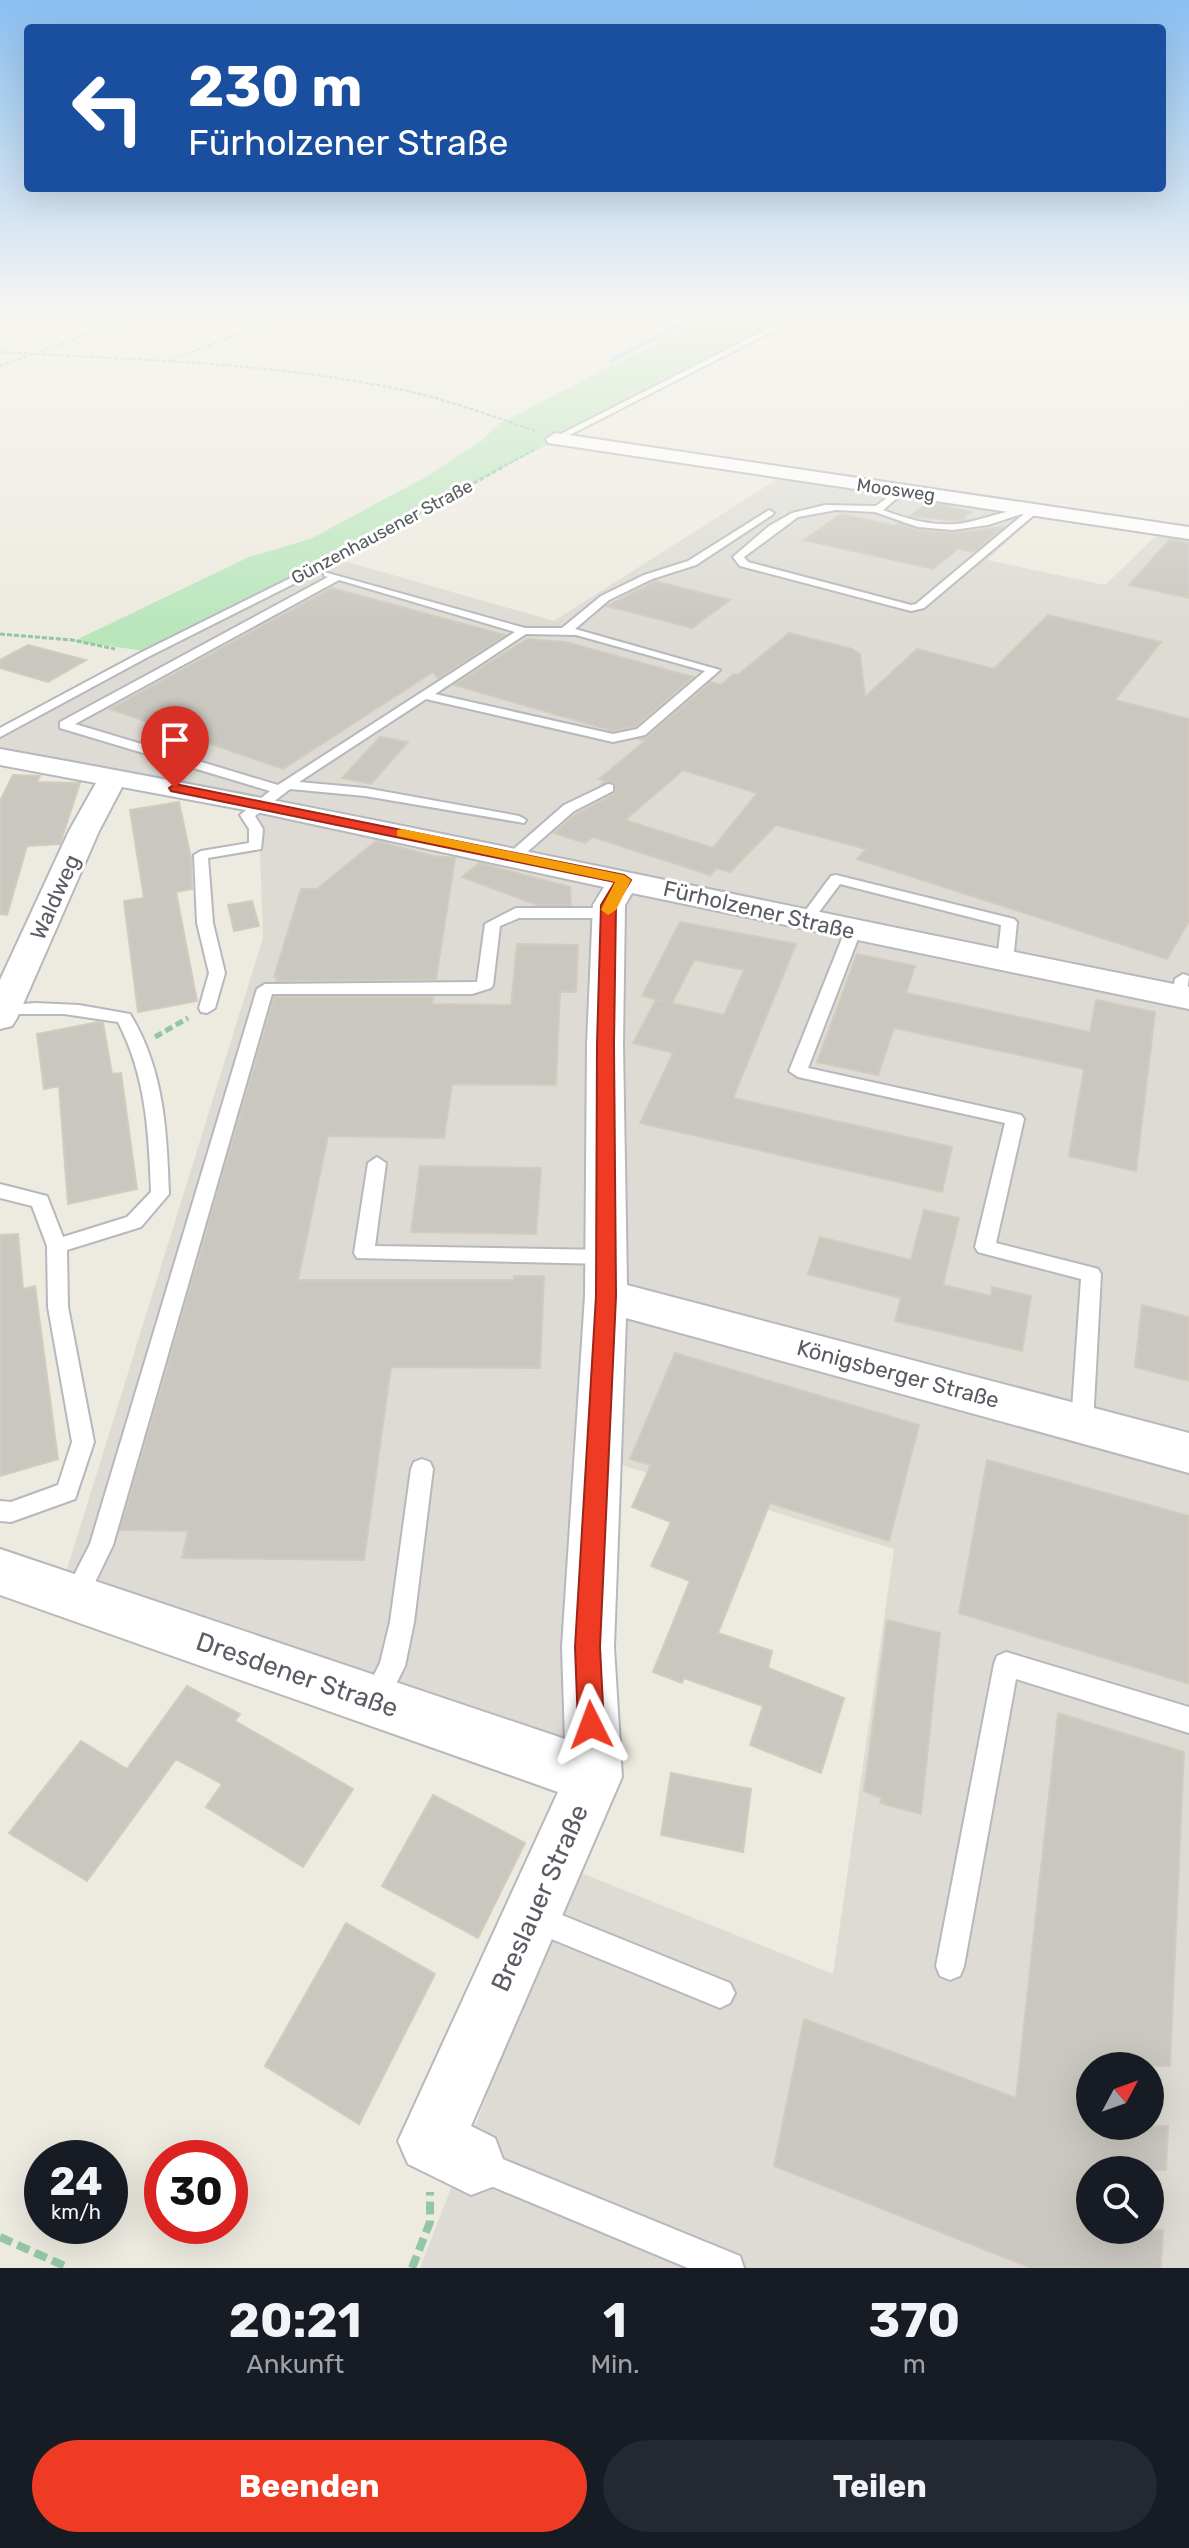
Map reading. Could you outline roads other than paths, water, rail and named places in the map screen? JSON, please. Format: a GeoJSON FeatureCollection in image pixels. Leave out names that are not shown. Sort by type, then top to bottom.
{"type":"FeatureCollection","features":[{"type":"Feature","properties":{"kind":"street","name":"Moosweg"},"geometry":{"type":"LineString","coordinates":[[555,439],[1189,533]]}},
{"type":"Feature","properties":{"kind":"street","name":"Fürholzener Straße"},"geometry":{"type":"LineString","coordinates":[[0,757],[113,777],[275,791],[513,857],[1005,962],[1184,991]]}},
{"type":"Feature","properties":{"kind":"street","name":"Waldweg"},"geometry":{"type":"LineString","coordinates":[[2,1014],[84,831],[113,777]]}},
{"type":"Feature","properties":{"kind":"street","name":"Breslauer Straße"},"geometry":{"type":"LineString","coordinates":[[451,2151],[531,1916],[594,1777],[588,1647],[606,1276],[608,913],[609,905],[624,880]]}},
{"type":"Feature","properties":{"kind":"street","name":"Königsberger Straße"},"geometry":{"type":"LineString","coordinates":[[606,1276],[1082,1424],[1189,1453]]}},
{"type":"Feature","properties":{"kind":"street","name":"Dresdener Straße"},"geometry":{"type":"LineString","coordinates":[[0,1572],[594,1777]]}},
{"type":"Feature","properties":{"kind":"lane"},"geometry":{"type":"LineString","coordinates":[[555,439],[599,417]]}},
{"type":"Feature","properties":{"kind":"lane"},"geometry":{"type":"LineString","coordinates":[[878,509],[900,491]]}},
{"type":"Feature","properties":{"kind":"lane"},"geometry":{"type":"LineString","coordinates":[[837,508],[878,509],[886,515],[943,529],[977,525],[1032,510],[920,606],[911,608],[788,578],[744,564],[738,557],[782,524],[804,512],[837,508]]}},
{"type":"Feature","properties":{"kind":"lane"},"geometry":{"type":"LineString","coordinates":[[564,632],[605,598],[648,577],[692,563],[769,513]]}},
{"type":"Feature","properties":{"kind":"lane","name":"Günzenhausener Straße"},"geometry":{"type":"LineString","coordinates":[[0,733],[144,655],[349,552]]}},
{"type":"Feature","properties":{"kind":"lane"},"geometry":{"type":"LineString","coordinates":[[313,570],[520,630],[576,632],[714,670],[641,732],[613,738],[425,695]]}},
{"type":"Feature","properties":{"kind":"lane"},"geometry":{"type":"LineString","coordinates":[[337,577],[64,725],[275,791],[365,792],[519,820]]}},
{"type":"Feature","properties":{"kind":"lane"},"geometry":{"type":"LineString","coordinates":[[207,1008],[217,973],[205,923],[201,855],[256,846],[256,829],[247,815],[275,791],[520,630]]}},
{"type":"Feature","properties":{"kind":"lane"},"geometry":{"type":"LineString","coordinates":[[275,791],[520,630]]}},
{"type":"Feature","properties":{"kind":"lane"},"geometry":{"type":"LineString","coordinates":[[513,857],[569,808],[608,788]]}},
{"type":"Feature","properties":{"kind":"lane"},"geometry":{"type":"LineString","coordinates":[[805,921],[836,879],[1009,922],[1005,962]]}},
{"type":"Feature","properties":{"kind":"lane"},"geometry":{"type":"LineString","coordinates":[[75,1598],[101,1545],[265,989],[472,989],[485,985],[493,924],[516,913],[608,913]]}},
{"type":"Feature","properties":{"kind":"lane"},"geometry":{"type":"LineString","coordinates":[[853,931],[798,1071],[1015,1119],[985,1247],[1091,1274],[1082,1424]]}},
{"type":"Feature","properties":{"kind":"lane"},"geometry":{"type":"LineString","coordinates":[[2,1014],[41,1006],[88,1010],[124,1018],[140,1045],[160,1145],[160,1194],[134,1222],[57,1246]]}},
{"type":"Feature","properties":{"kind":"lane"},"geometry":{"type":"LineString","coordinates":[[377,1163],[364,1253],[606,1276]]}},
{"type":"Feature","properties":{"kind":"lane"},"geometry":{"type":"LineString","coordinates":[[0,1191],[40,1201],[57,1246],[58,1307],[83,1442],[67,1492],[11,1512],[0,1511]]}},
{"type":"Feature","properties":{"kind":"lane"},"geometry":{"type":"LineString","coordinates":[[374,1702],[392,1666],[402,1622],[422,1469]]}},
{"type":"Feature","properties":{"kind":"lane"},"geometry":{"type":"LineString","coordinates":[[950,1966],[1006,1664],[1189,1720]]}},
{"type":"Feature","properties":{"kind":"lane"},"geometry":{"type":"LineString","coordinates":[[531,1916],[720,1993]]}},
{"type":"Feature","properties":{"kind":"lane"},"geometry":{"type":"LineString","coordinates":[[451,2151],[728,2268]]}}]}
